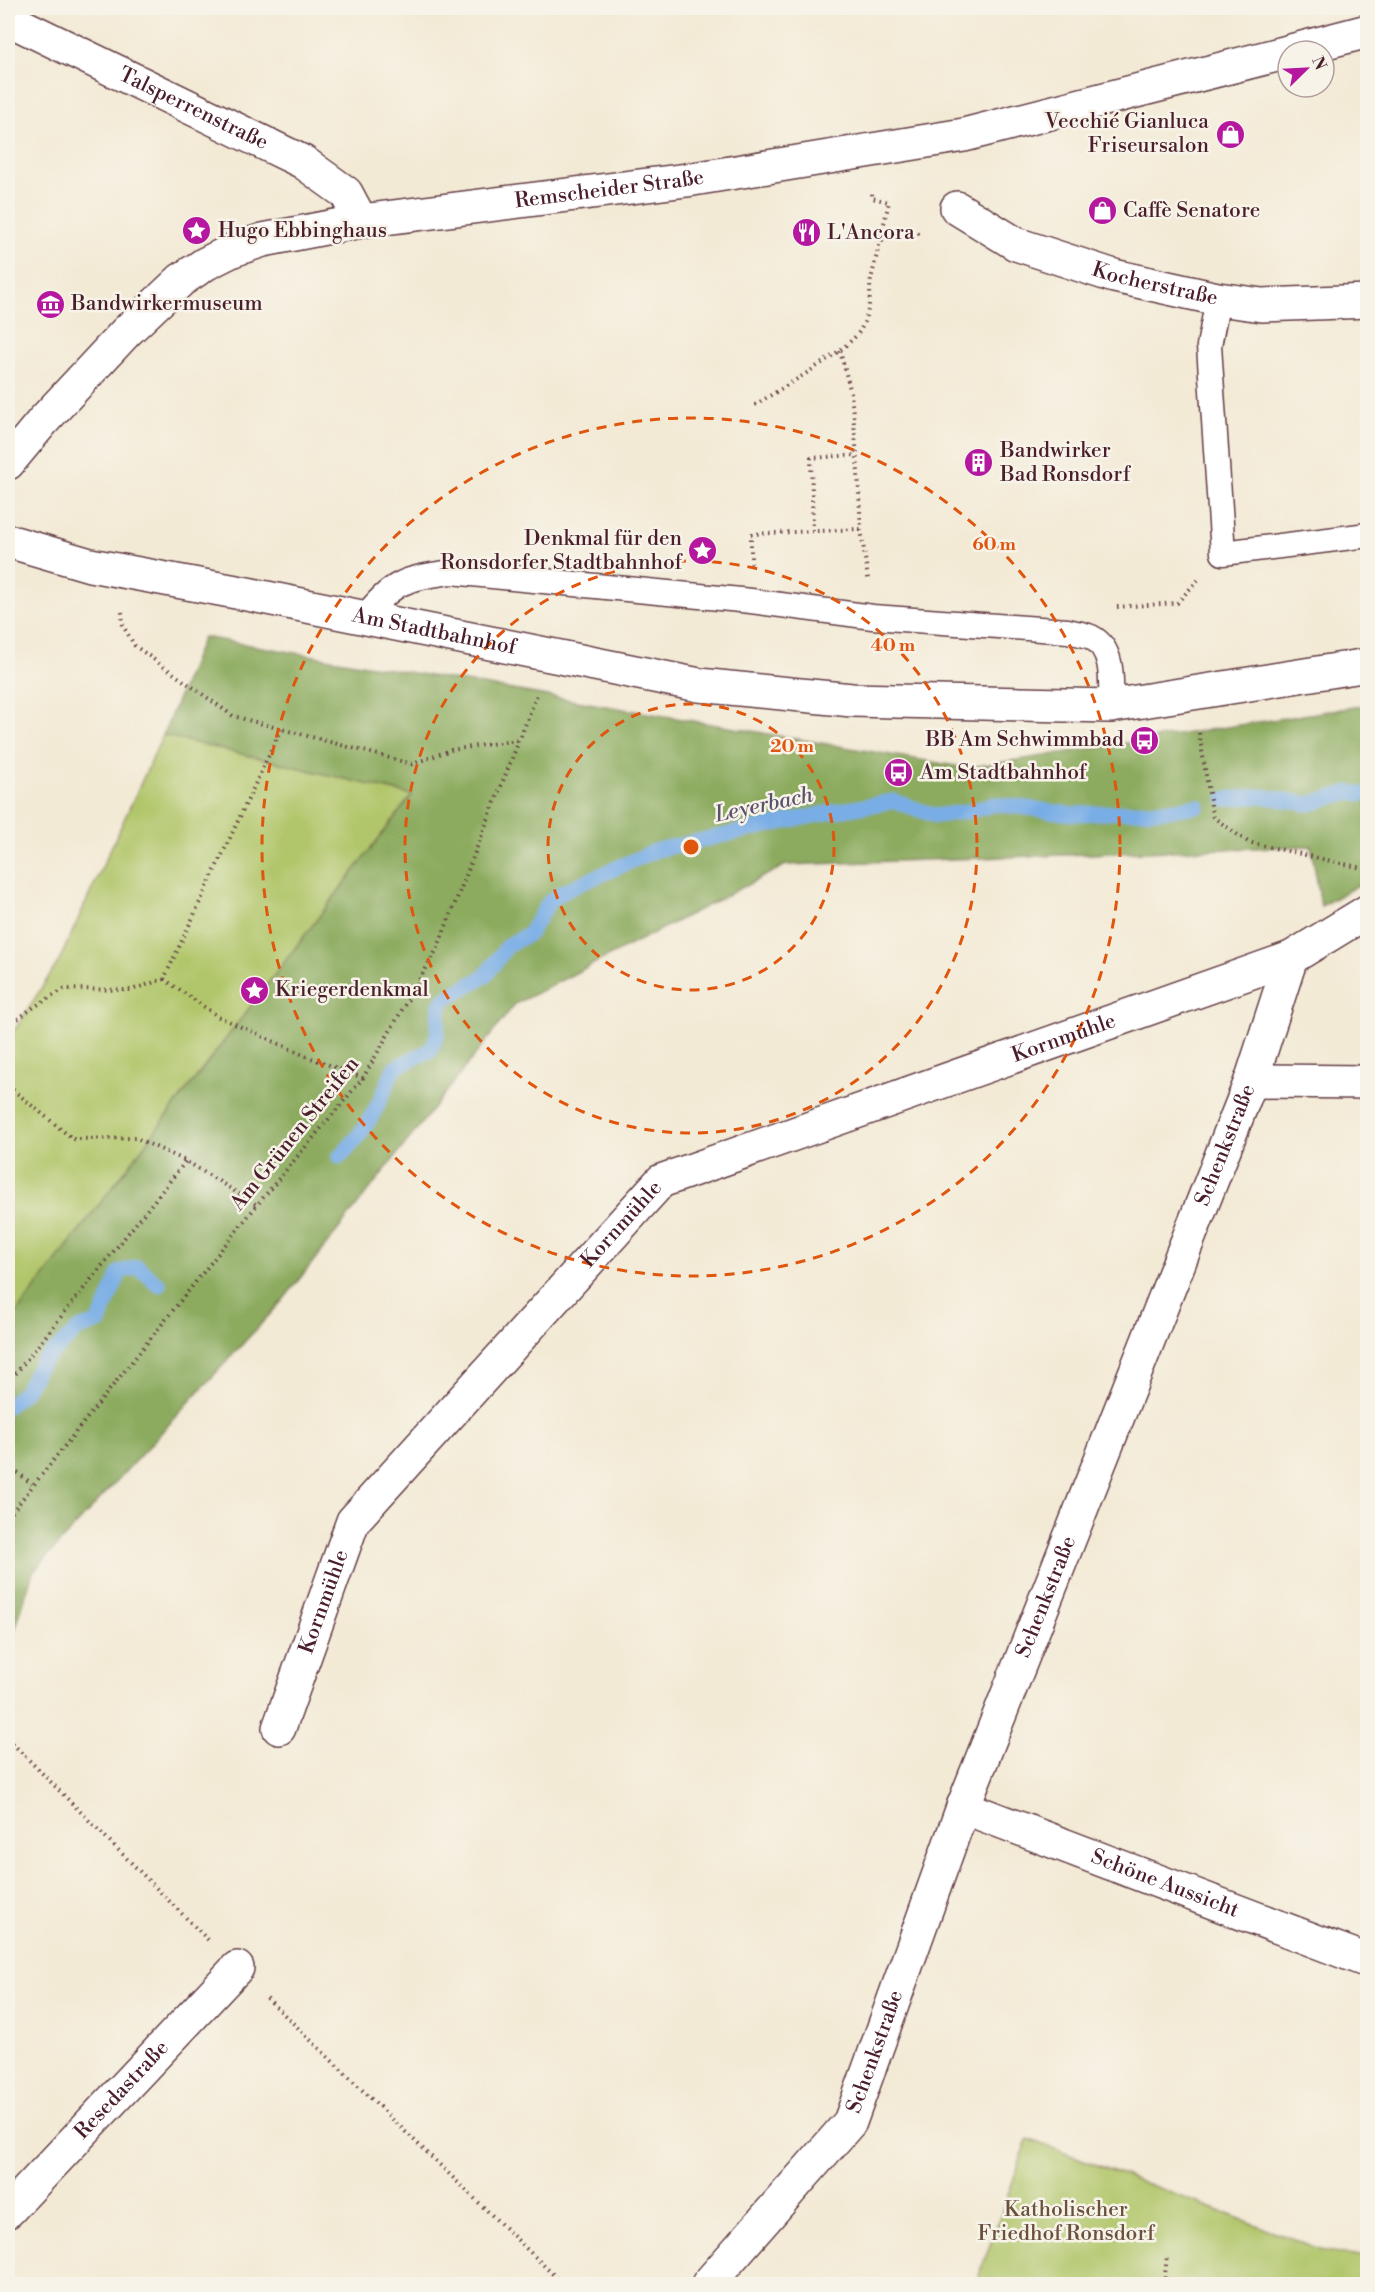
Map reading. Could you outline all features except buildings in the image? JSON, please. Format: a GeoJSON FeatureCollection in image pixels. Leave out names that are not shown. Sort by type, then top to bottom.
{"type":"FeatureCollection","features":[{"type":"Feature","properties":{"kind":"street","name":"Talsperrenstraße"},"geometry":{"type":"LineString","coordinates":[[8,19],[303,162],[346,193],[361,222]]}},
{"type":"Feature","properties":{"kind":"street","name":"Remscheider Straße"},"geometry":{"type":"LineString","coordinates":[[1336,39],[1368,31]]}},
{"type":"Feature","properties":{"kind":"street","name":"Remscheider Straße"},"geometry":{"type":"LineString","coordinates":[[8,462],[126,332],[181,280],[205,264],[233,250],[263,240],[361,222],[687,180],[964,135],[1276,54]]}},
{"type":"Feature","properties":{"kind":"street","name":"Kocherstraße"},"geometry":{"type":"LineString","coordinates":[[957,207],[1016,244],[1114,276],[1218,299],[1262,305],[1368,301]]}},
{"type":"Feature","properties":{"kind":"street","name":"Am Stadtbahnhof"},"geometry":{"type":"LineString","coordinates":[[8,541],[90,565],[699,685],[852,700],[1112,706],[1368,665]]}},
{"type":"Feature","properties":{"kind":"street"},"geometry":{"type":"LineString","coordinates":[[1292,958],[1368,911]]}},
{"type":"Feature","properties":{"kind":"street","name":"Schenkstraße"},"geometry":{"type":"LineString","coordinates":[[708,2284],[850,2122],[963,1807],[1251,1081],[1292,958]]}},
{"type":"Feature","properties":{"kind":"street","name":"Kornmühle"},"geometry":{"type":"LineString","coordinates":[[279,1728],[352,1521],[661,1181],[1292,958]]}},
{"type":"Feature","properties":{"kind":"street"},"geometry":{"type":"LineString","coordinates":[[1251,1081],[1368,1082]]}},
{"type":"Feature","properties":{"kind":"street","name":"Schöne Aussicht"},"geometry":{"type":"LineString","coordinates":[[963,1807],[1368,1961]]}},
{"type":"Feature","properties":{"kind":"street","name":"Resedastraße"},"geometry":{"type":"LineString","coordinates":[[8,2211],[237,1968]]}},
{"type":"Feature","properties":{"kind":"lane"},"geometry":{"type":"LineString","coordinates":[[1218,299],[1209,346],[1224,553],[1368,535]]}},
{"type":"Feature","properties":{"kind":"lane"},"geometry":{"type":"LineString","coordinates":[[363,619],[391,587],[411,578],[451,572],[751,601],[873,617],[1068,631],[1092,637],[1104,648],[1110,663],[1112,706]]}},
{"type":"Feature","properties":{"kind":"path"},"geometry":{"type":"LineString","coordinates":[[755,405],[840,351],[861,331],[871,297],[870,284],[889,202],[872,198],[872,187],[862,151]]}},
{"type":"Feature","properties":{"kind":"path"},"geometry":{"type":"LineString","coordinates":[[840,351],[851,393],[861,529],[873,617]]}},
{"type":"Feature","properties":{"kind":"path"},"geometry":{"type":"LineString","coordinates":[[813,531],[811,458],[857,455]]}},
{"type":"Feature","properties":{"kind":"path"},"geometry":{"type":"LineString","coordinates":[[751,601],[751,534],[861,529]]}},
{"type":"Feature","properties":{"kind":"path"},"geometry":{"type":"LineString","coordinates":[[122,570],[123,626],[135,646],[233,716],[412,764],[452,750],[518,740]]}},
{"type":"Feature","properties":{"kind":"path"},"geometry":{"type":"LineString","coordinates":[[1108,608],[1177,603]]}},
{"type":"Feature","properties":{"kind":"path","name":"Am Grünen Streifen"},"geometry":{"type":"LineString","coordinates":[[8,1516],[257,1204],[363,1078],[437,949],[553,656]]}},
{"type":"Feature","properties":{"kind":"path"},"geometry":{"type":"LineString","coordinates":[[1193,694],[1213,817],[1248,842],[1362,868]]}},
{"type":"Feature","properties":{"kind":"path"},"geometry":{"type":"LineString","coordinates":[[8,1026],[64,989],[131,990],[164,979],[281,729]]}},
{"type":"Feature","properties":{"kind":"path"},"geometry":{"type":"LineString","coordinates":[[164,979],[219,1017],[306,1056],[363,1078]]}},
{"type":"Feature","properties":{"kind":"path"},"geometry":{"type":"LineString","coordinates":[[8,1086],[73,1139],[136,1138],[186,1161],[257,1204]]}},
{"type":"Feature","properties":{"kind":"path"},"geometry":{"type":"LineString","coordinates":[[8,1383],[186,1161]]}},
{"type":"Feature","properties":{"kind":"path"},"geometry":{"type":"LineString","coordinates":[[8,1465],[32,1484]]}},
{"type":"Feature","properties":{"kind":"path"},"geometry":{"type":"LineString","coordinates":[[8,1739],[237,1968],[562,2284]]}},
{"type":"Feature","properties":{"kind":"path"},"geometry":{"type":"LineString","coordinates":[[1164,2284],[1167,2256]]}},
{"type":"Feature","properties":{"kind":"green space"},"geometry":{"type":"Polygon","coordinates":[[[203,637],[967,768],[1367,705],[1367,880],[1321,906],[1311,846],[786,865],[515,1004],[283,1300],[33,1572],[8,1652],[8,1324],[412,795],[163,735],[203,637]]]}},
{"type":"Feature","properties":{"kind":"green space"},"geometry":{"type":"Polygon","coordinates":[[[163,735],[412,795],[8,1324],[8,1040],[59,961],[163,735]]]}},
{"type":"Feature","properties":{"kind":"green space","name":"Katholischer Friedhof Ronsdorf"},"geometry":{"type":"Polygon","coordinates":[[[1028,2139],[1325,2251],[1367,2257],[1367,2284],[976,2284],[1028,2139]]]}},
{"type":"Feature","properties":{"kind":"waterway","name":"Leyerbach"},"geometry":{"type":"LineString","coordinates":[[1225,799],[1261,796],[1309,804],[1350,792],[1362,794]]}},
{"type":"Feature","properties":{"kind":"waterway","name":"Leyerbach"},"geometry":{"type":"LineString","coordinates":[[339,1157],[349,1148],[372,1116],[394,1068],[431,1050],[437,1035],[440,1005],[446,998],[485,976],[508,945],[529,934],[549,902],[564,891],[657,850],[831,812],[894,801],[936,816],[970,811],[995,804],[1073,814],[1169,810],[1198,806]]}},
{"type":"Feature","properties":{"kind":"waterway","name":"Leyerbach"},"geometry":{"type":"LineString","coordinates":[[8,1406],[25,1391],[42,1362],[79,1329],[99,1322],[120,1272],[138,1267],[159,1285]]}},
{"type":"Feature","properties":{"kind":"place","name":"Vecchié Gianluca Friseursalon"},"geometry":{"type":"Point","coordinates":[1230,134]}},
{"type":"Feature","properties":{"kind":"place","name":"Caffè Senatore"},"geometry":{"type":"Point","coordinates":[1102,211]}},
{"type":"Feature","properties":{"kind":"place","name":"Hugo Ebbinghaus"},"geometry":{"type":"Point","coordinates":[197,231]}},
{"type":"Feature","properties":{"kind":"place","name":"L'Ancora"},"geometry":{"type":"Point","coordinates":[806,233]}},
{"type":"Feature","properties":{"kind":"place","name":"Bandwirkermuseum"},"geometry":{"type":"Point","coordinates":[50,304]}},
{"type":"Feature","properties":{"kind":"place","name":"Bandwirker Bad Ronsdorf"},"geometry":{"type":"Point","coordinates":[979,463]}},
{"type":"Feature","properties":{"kind":"place","name":"Denkmal für den Ronsdorfer Stadtbahnhof"},"geometry":{"type":"Point","coordinates":[703,551]}},
{"type":"Feature","properties":{"kind":"place","name":"BB Am Schwimmbad"},"geometry":{"type":"Point","coordinates":[1145,740]}},
{"type":"Feature","properties":{"kind":"place","name":"Am Stadtbahnhof"},"geometry":{"type":"Point","coordinates":[899,773]}},
{"type":"Feature","properties":{"kind":"place","name":"Kriegerdenkmal"},"geometry":{"type":"Point","coordinates":[254,990]}}]}
